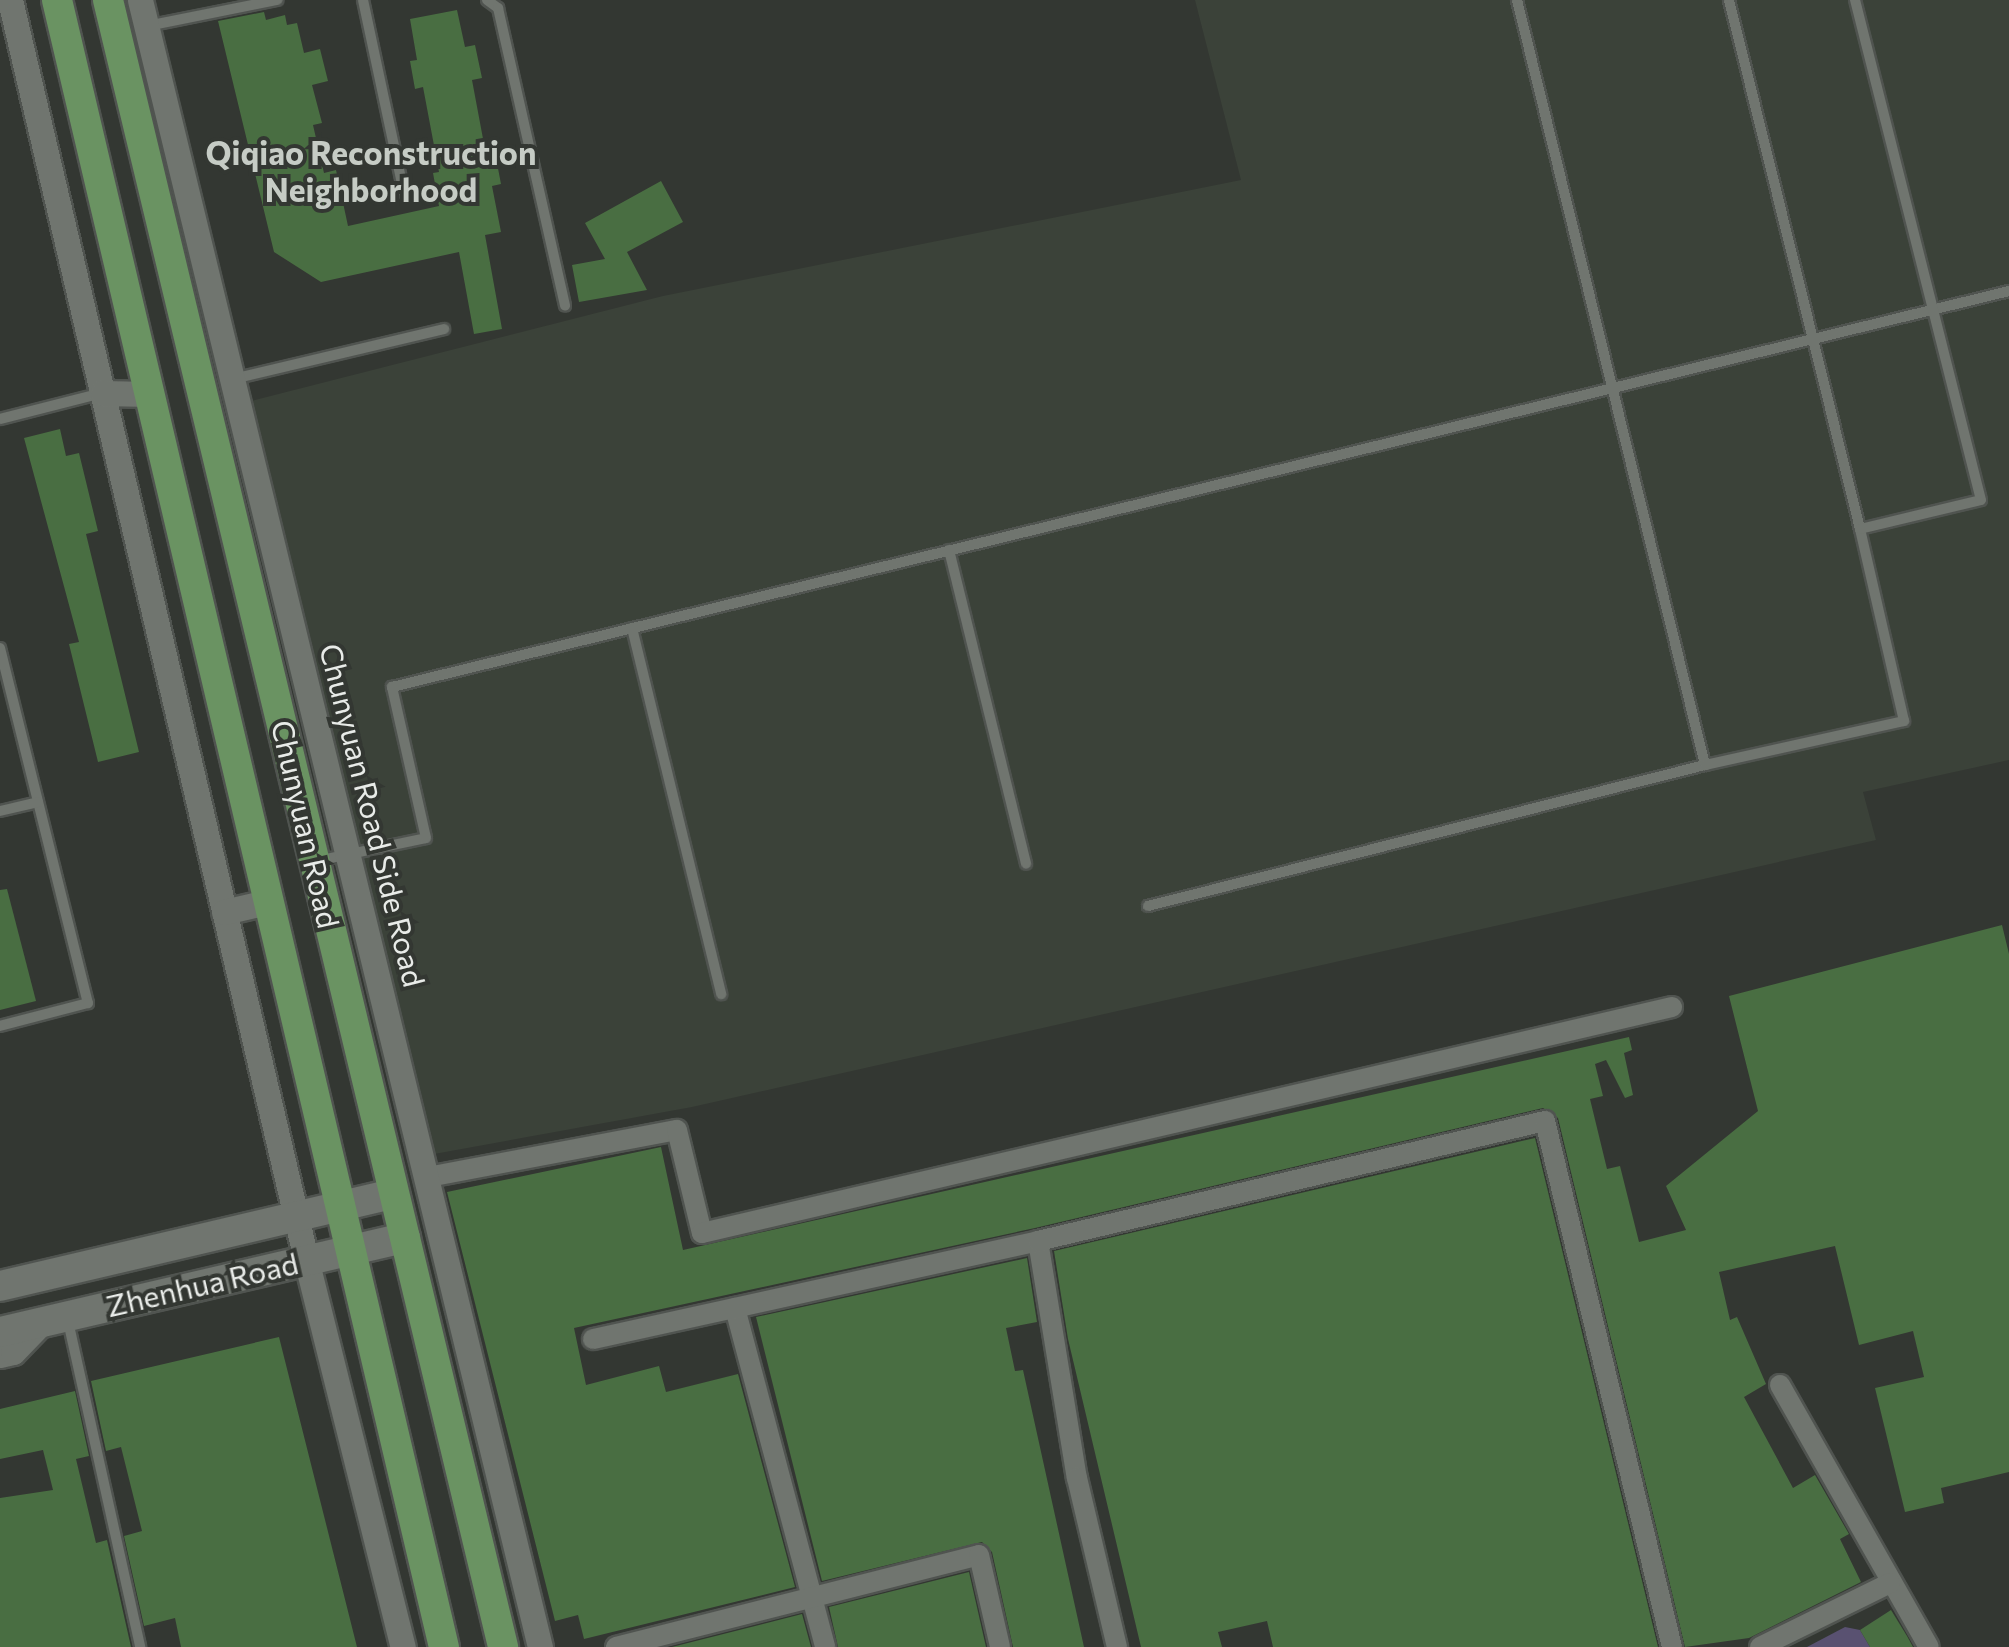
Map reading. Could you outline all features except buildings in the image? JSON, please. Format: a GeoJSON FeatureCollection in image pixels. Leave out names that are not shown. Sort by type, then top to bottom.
{"type":"FeatureCollection","features":[{"type":"Feature","properties":{"kind":"main road","name":"Chunyuan Road"},"geometry":{"type":"LineString","coordinates":[[56,0],[444,1647]]}},
{"type":"Feature","properties":{"kind":"main road","name":"Chunyuan Road"},"geometry":{"type":"LineString","coordinates":[[123,19],[201,386],[503,1647]]}},
{"type":"Feature","properties":{"kind":"main road","name":"Zhenhua Road"},"geometry":{"type":"LineString","coordinates":[[0,1282],[31,1279],[393,1194]]}},
{"type":"Feature","properties":{"kind":"main road","name":"Zhenhua Road"},"geometry":{"type":"LineString","coordinates":[[0,1332],[405,1238]]}},
{"type":"Feature","properties":{"kind":"street"},"geometry":{"type":"LineString","coordinates":[[10,0],[306,1260],[404,1647]]}},
{"type":"Feature","properties":{"kind":"street","name":"Chunyuan Road Side Road"},"geometry":{"type":"LineString","coordinates":[[140,0],[123,19],[232,379],[540,1647]]}},
{"type":"Feature","properties":{"kind":"street"},"geometry":{"type":"LineString","coordinates":[[201,386],[232,379]]}},
{"type":"Feature","properties":{"kind":"street"},"geometry":{"type":"LineString","coordinates":[[102,393],[149,394]]}},
{"type":"Feature","properties":{"kind":"street"},"geometry":{"type":"LineString","coordinates":[[224,912],[268,902]]}},
{"type":"Feature","properties":{"kind":"street"},"geometry":{"type":"LineString","coordinates":[[393,1194],[428,1177],[677,1130],[702,1234],[1672,1007]]}},
{"type":"Feature","properties":{"kind":"street"},"geometry":{"type":"LineString","coordinates":[[593,1340],[1038,1242],[1545,1120],[1672,1647]]}},
{"type":"Feature","properties":{"kind":"street"},"geometry":{"type":"LineString","coordinates":[[1038,1242],[1077,1478],[1117,1647]]}},
{"type":"Feature","properties":{"kind":"street"},"geometry":{"type":"LineString","coordinates":[[735,1308],[826,1647]]}},
{"type":"Feature","properties":{"kind":"street"},"geometry":{"type":"LineString","coordinates":[[0,1355],[12,1352],[54,1319]]}},
{"type":"Feature","properties":{"kind":"street"},"geometry":{"type":"LineString","coordinates":[[441,1389],[472,1368]]}},
{"type":"Feature","properties":{"kind":"street"},"geometry":{"type":"LineString","coordinates":[[1780,1385],[1929,1647]]}},
{"type":"Feature","properties":{"kind":"street"},"geometry":{"type":"LineString","coordinates":[[616,1647],[979,1555],[1000,1647]]}},
{"type":"Feature","properties":{"kind":"street"},"geometry":{"type":"LineString","coordinates":[[1760,1647],[1890,1584]]}},
{"type":"Feature","properties":{"kind":"lane"},"geometry":{"type":"LineString","coordinates":[[123,19],[277,0]]}},
{"type":"Feature","properties":{"kind":"lane"},"geometry":{"type":"LineString","coordinates":[[363,0],[404,192]]}},
{"type":"Feature","properties":{"kind":"lane"},"geometry":{"type":"LineString","coordinates":[[487,0],[498,8],[565,306]]}},
{"type":"Feature","properties":{"kind":"lane"},"geometry":{"type":"LineString","coordinates":[[1517,0],[1616,387],[1705,765]]}},
{"type":"Feature","properties":{"kind":"lane"},"geometry":{"type":"LineString","coordinates":[[1148,906],[1705,765],[1904,721],[1729,0]]}},
{"type":"Feature","properties":{"kind":"lane"},"geometry":{"type":"LineString","coordinates":[[1855,0],[1930,310],[1981,500],[1860,529]]}},
{"type":"Feature","properties":{"kind":"lane"},"geometry":{"type":"LineString","coordinates":[[315,861],[426,838],[392,687],[2009,290]]}},
{"type":"Feature","properties":{"kind":"lane"},"geometry":{"type":"LineString","coordinates":[[232,379],[444,328]]}},
{"type":"Feature","properties":{"kind":"lane"},"geometry":{"type":"LineString","coordinates":[[0,420],[102,393]]}},
{"type":"Feature","properties":{"kind":"lane"},"geometry":{"type":"LineString","coordinates":[[949,550],[1026,864]]}},
{"type":"Feature","properties":{"kind":"lane"},"geometry":{"type":"LineString","coordinates":[[632,628],[721,994]]}},
{"type":"Feature","properties":{"kind":"lane"},"geometry":{"type":"LineString","coordinates":[[0,648],[88,1003],[0,1026]]}},
{"type":"Feature","properties":{"kind":"lane"},"geometry":{"type":"LineString","coordinates":[[0,812],[38,802]]}},
{"type":"Feature","properties":{"kind":"lane"},"geometry":{"type":"LineString","coordinates":[[54,1319],[140,1647]]}},
{"type":"Feature","properties":{"kind":"shaded area"},"geometry":{"type":"Polygon","coordinates":[[[1195,0],[2009,0],[2009,760],[1863,792],[1876,840],[692,1107],[423,1156],[239,404],[663,296],[1241,180],[1195,0]]]}},
{"type":"Feature","properties":{"kind":"shaded area"},"geometry":{"type":"Polygon","coordinates":[[[1845,1627],[1860,1630],[1870,1647],[1807,1647],[1845,1627]]]}},
{"type":"Feature","properties":{"kind":"district","name":"Qiqiao Reconstruction Neighborhood"},"geometry":{"type":"Point","coordinates":[371,172]}}]}
